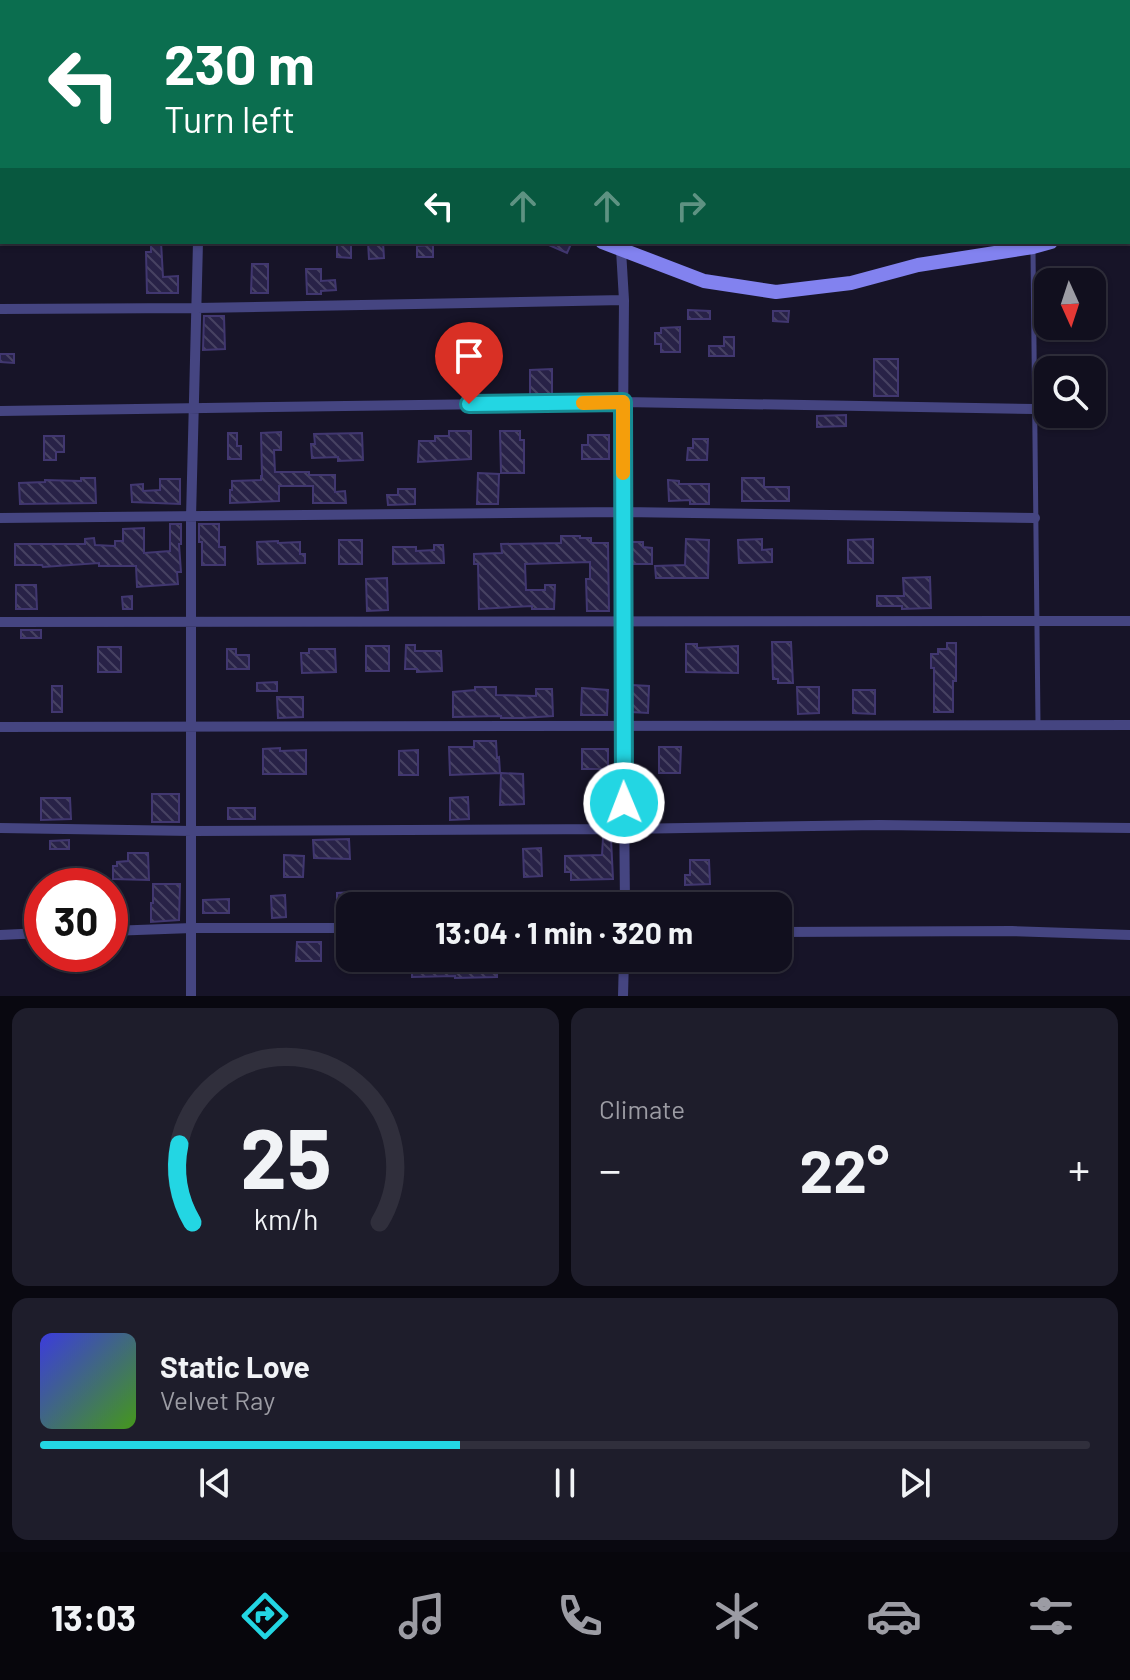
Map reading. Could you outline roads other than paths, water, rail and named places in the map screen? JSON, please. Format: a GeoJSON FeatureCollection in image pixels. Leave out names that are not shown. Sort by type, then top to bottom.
{"type":"FeatureCollection","features":[{"type":"Feature","properties":{"kind":"street"},"geometry":{"type":"LineString","coordinates":[[191,996],[191,517],[198,244]]}},
{"type":"Feature","properties":{"kind":"street"},"geometry":{"type":"LineString","coordinates":[[607,244],[704,281],[776,292],[851,283],[918,265],[1032,244]]}},
{"type":"Feature","properties":{"kind":"street"},"geometry":{"type":"LineString","coordinates":[[621,250],[624,300],[622,726],[625,892]]}},
{"type":"Feature","properties":{"kind":"street"},"geometry":{"type":"LineString","coordinates":[[0,309],[624,300]]}},
{"type":"Feature","properties":{"kind":"street"},"geometry":{"type":"LineString","coordinates":[[0,411],[623,402],[1034,409]]}},
{"type":"Feature","properties":{"kind":"street"},"geometry":{"type":"LineString","coordinates":[[0,518],[623,512],[1035,518]]}},
{"type":"Feature","properties":{"kind":"street"},"geometry":{"type":"LineString","coordinates":[[0,622],[1130,621]]}},
{"type":"Feature","properties":{"kind":"street"},"geometry":{"type":"LineString","coordinates":[[0,727],[1130,725]]}},
{"type":"Feature","properties":{"kind":"street"},"geometry":{"type":"LineString","coordinates":[[0,828],[192,831],[879,825],[1130,828]]}},
{"type":"Feature","properties":{"kind":"street"},"geometry":{"type":"LineString","coordinates":[[128,930],[336,928]]}},
{"type":"Feature","properties":{"kind":"street"},"geometry":{"type":"LineString","coordinates":[[792,932],[1012,931],[1130,935]]}},
{"type":"Feature","properties":{"kind":"street"},"geometry":{"type":"LineString","coordinates":[[0,935],[24,934]]}},
{"type":"Feature","properties":{"kind":"street"},"geometry":{"type":"LineString","coordinates":[[623,996],[624,972]]}},
{"type":"Feature","properties":{"kind":"lane"},"geometry":{"type":"LineString","coordinates":[[1032,244],[1034,409]]}},
{"type":"Feature","properties":{"kind":"lane"},"geometry":{"type":"LineString","coordinates":[[1034,428],[1038,724]]}}]}
